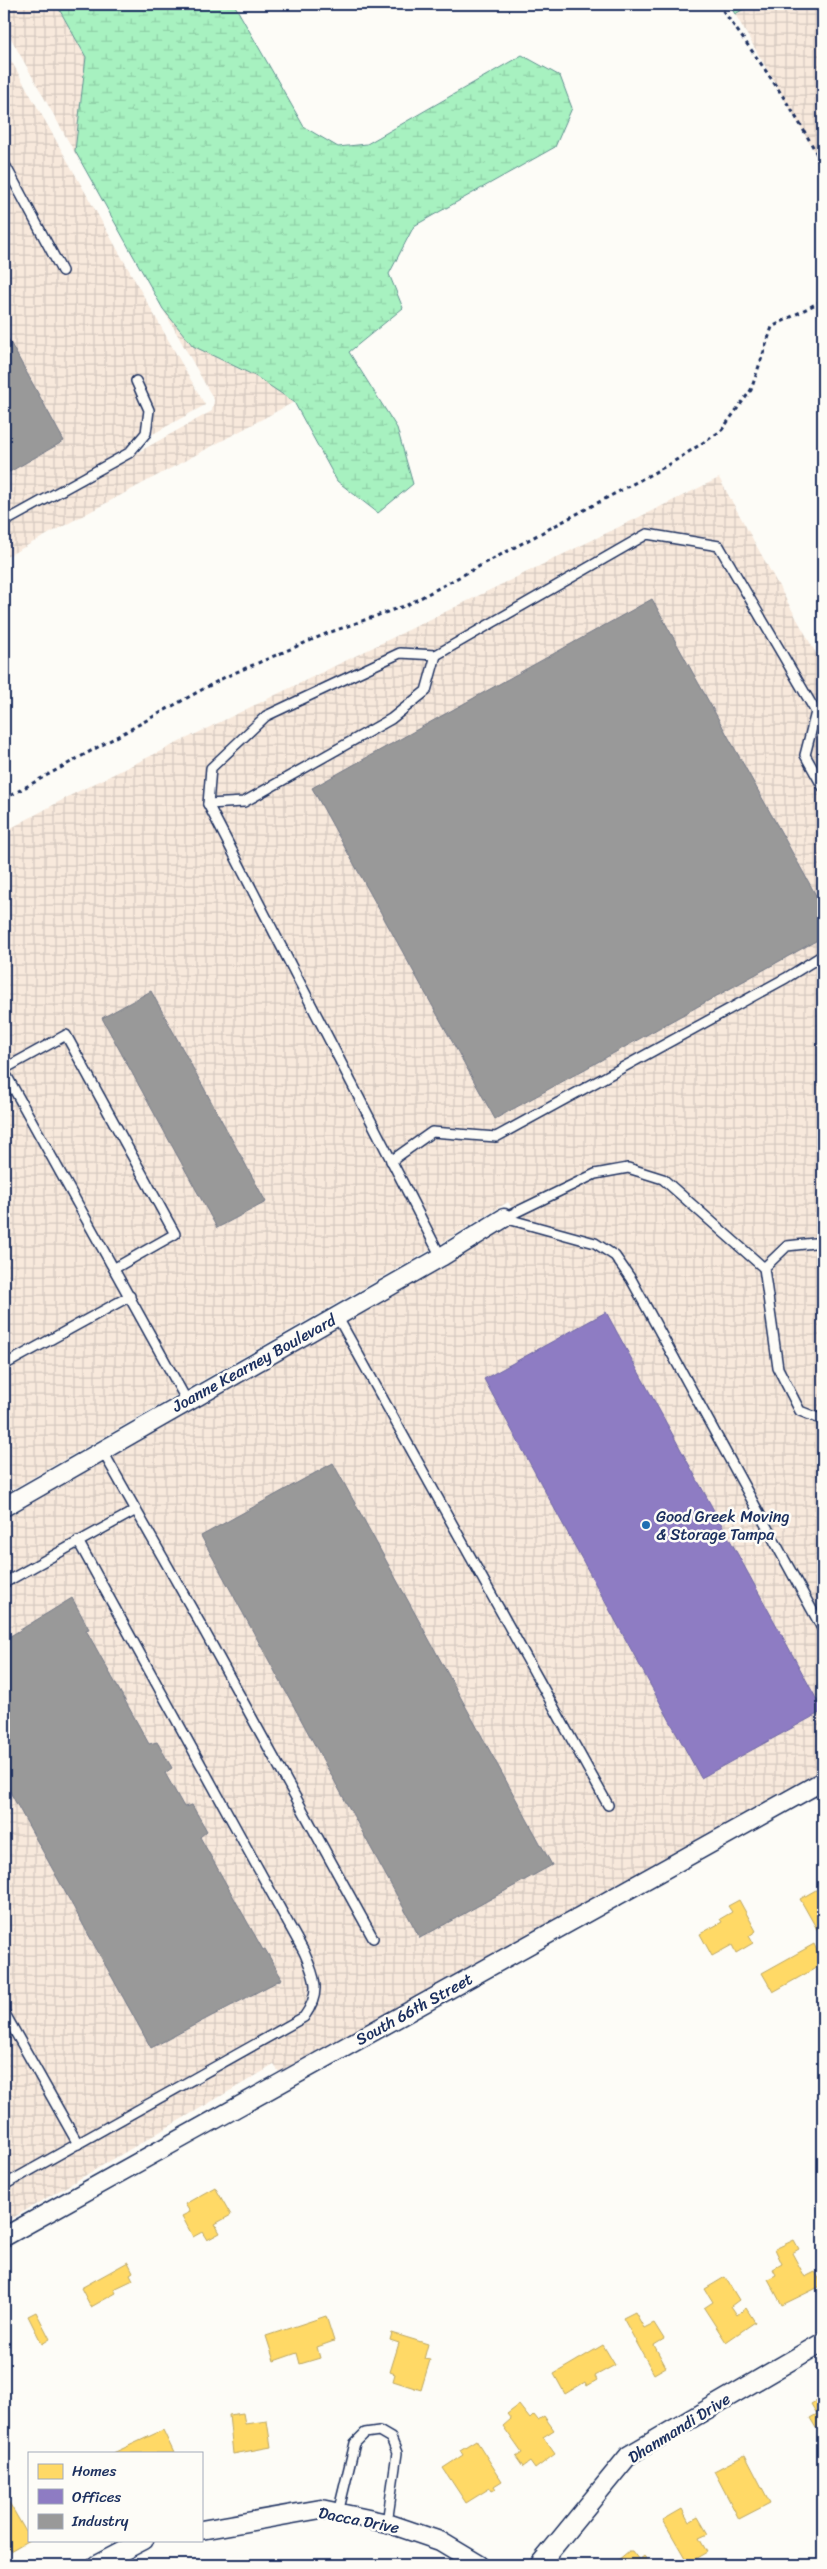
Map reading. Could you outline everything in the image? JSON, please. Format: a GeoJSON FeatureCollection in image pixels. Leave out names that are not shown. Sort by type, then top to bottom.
{"type":"FeatureCollection","features":[{"type":"Feature","properties":{"kind":"street","name":"Joanne Kearney Boulevard"},"geometry":{"type":"LineString","coordinates":[[4,1507],[504,1218]]}},
{"type":"Feature","properties":{"kind":"street","name":"South 66th Street"},"geometry":{"type":"LineString","coordinates":[[4,2238],[823,1781]]}},
{"type":"Feature","properties":{"kind":"street","name":"Dhanmandi Drive"},"geometry":{"type":"LineString","coordinates":[[540,2565],[629,2455],[823,2342]]}},
{"type":"Feature","properties":{"kind":"street","name":"Dacca Drive"},"geometry":{"type":"LineString","coordinates":[[202,2530],[321,2509],[387,2523],[440,2541],[480,2565]]}},
{"type":"Feature","properties":{"kind":"street"},"geometry":{"type":"LineString","coordinates":[[96,2565],[140,2542]]}},
{"type":"Feature","properties":{"kind":"lane"},"geometry":{"type":"LineString","coordinates":[[4,163],[62,271]]}},
{"type":"Feature","properties":{"kind":"lane"},"geometry":{"type":"LineString","coordinates":[[4,522],[130,453],[146,433],[149,410],[136,381]]}},
{"type":"Feature","properties":{"kind":"lane"},"geometry":{"type":"LineString","coordinates":[[441,1256],[208,804],[211,768],[266,716],[400,654],[436,655],[647,534],[719,546],[816,712],[804,755],[823,787]]}},
{"type":"Feature","properties":{"kind":"lane"},"geometry":{"type":"LineString","coordinates":[[208,804],[244,802],[391,719],[426,691],[436,655]]}},
{"type":"Feature","properties":{"kind":"lane"},"geometry":{"type":"LineString","coordinates":[[391,1161],[432,1132],[496,1137],[786,978],[823,955]]}},
{"type":"Feature","properties":{"kind":"lane"},"geometry":{"type":"LineString","coordinates":[[115,1268],[175,1234],[66,1035],[4,1070],[187,1401]]}},
{"type":"Feature","properties":{"kind":"lane"},"geometry":{"type":"LineString","coordinates":[[504,1218],[595,1174],[628,1168],[663,1179],[764,1268],[778,1368],[800,1411],[823,1420]]}},
{"type":"Feature","properties":{"kind":"lane"},"geometry":{"type":"LineString","coordinates":[[504,1218],[595,1243],[615,1256],[631,1279],[823,1630]]}},
{"type":"Feature","properties":{"kind":"lane"},"geometry":{"type":"LineString","coordinates":[[764,1268],[787,1246],[823,1242]]}},
{"type":"Feature","properties":{"kind":"lane"},"geometry":{"type":"LineString","coordinates":[[4,1365],[130,1296]]}},
{"type":"Feature","properties":{"kind":"lane"},"geometry":{"type":"LineString","coordinates":[[337,1316],[608,1805]]}},
{"type":"Feature","properties":{"kind":"lane"},"geometry":{"type":"LineString","coordinates":[[102,1450],[373,1938]]}},
{"type":"Feature","properties":{"kind":"lane"},"geometry":{"type":"LineString","coordinates":[[4,1583],[136,1510]]}},
{"type":"Feature","properties":{"kind":"lane"},"geometry":{"type":"LineString","coordinates":[[4,2185],[304,2017],[315,2002],[314,1976],[304,1952],[78,1542]]}},
{"type":"Feature","properties":{"kind":"lane"},"geometry":{"type":"LineString","coordinates":[[4,2012],[78,2144]]}},
{"type":"Feature","properties":{"kind":"lane"},"geometry":{"type":"LineString","coordinates":[[338,2514],[355,2443],[364,2432],[379,2431],[391,2438],[397,2453],[387,2523]]}},
{"type":"Feature","properties":{"kind":"path"},"geometry":{"type":"LineString","coordinates":[[718,4],[767,72],[808,136],[823,166]]}},
{"type":"Feature","properties":{"kind":"path"},"geometry":{"type":"LineString","coordinates":[[4,799],[225,677],[328,633],[407,605],[670,464],[721,431],[751,390],[772,328],[823,300]]}},
{"type":"Feature","properties":{"kind":"shaded area"},"geometry":{"type":"Polygon","coordinates":[[[4,4],[48,4],[58,8],[86,57],[75,151],[80,162],[4,26],[4,4]]]}},
{"type":"Feature","properties":{"kind":"shaded area"},"geometry":{"type":"Polygon","coordinates":[[[753,4],[823,4],[823,166],[735,14],[753,4]]]}},
{"type":"Feature","properties":{"kind":"shaded area"},"geometry":{"type":"Polygon","coordinates":[[[4,48],[205,405],[4,517],[4,48]]]}},
{"type":"Feature","properties":{"kind":"shaded area"},"geometry":{"type":"Polygon","coordinates":[[[163,309],[193,346],[255,376],[294,402],[4,558],[4,527],[212,411],[214,400],[163,309]]]}},
{"type":"Feature","properties":{"kind":"shaded area"},"geometry":{"type":"Polygon","coordinates":[[[719,478],[823,666],[823,1769],[279,2072],[274,2065],[4,2223],[4,1519],[446,1266],[520,1220],[508,1202],[435,1247],[4,1494],[4,832],[75,793],[719,478]]]}},
{"type":"Feature","properties":{"kind":"green space"},"geometry":{"type":"Polygon","coordinates":[[[48,4],[234,4],[304,127],[338,147],[367,144],[522,55],[560,76],[572,108],[555,147],[414,226],[389,274],[403,308],[349,352],[397,428],[413,484],[378,513],[337,481],[294,402],[255,376],[193,346],[163,309],[75,151],[86,57],[59,9],[48,4]]]}},
{"type":"Feature","properties":{"kind":"green space"},"geometry":{"type":"Polygon","coordinates":[[[729,4],[753,4],[735,14],[729,4]]]}},
{"type":"Feature","properties":{"kind":"building: Homes"},"geometry":{"type":"Polygon","coordinates":[[[823,1886],[823,1940],[800,1899],[823,1886]]]}},
{"type":"Feature","properties":{"kind":"building: Homes"},"geometry":{"type":"Polygon","coordinates":[[[739,1900],[756,1931],[749,1936],[753,1943],[736,1953],[732,1945],[712,1956],[700,1934],[722,1922],[720,1919],[732,1912],[728,1906],[739,1900]]]}},
{"type":"Feature","properties":{"kind":"building: Homes"},"geometry":{"type":"Polygon","coordinates":[[[814,1944],[823,1964],[773,1992],[762,1973],[814,1944]]]}},
{"type":"Feature","properties":{"kind":"building: Homes"},"geometry":{"type":"Polygon","coordinates":[[[215,2187],[231,2215],[215,2224],[220,2233],[207,2240],[202,2232],[193,2237],[182,2216],[190,2212],[185,2204],[215,2187]]]}},
{"type":"Feature","properties":{"kind":"building: Homes"},"geometry":{"type":"Polygon","coordinates":[[[794,2240],[799,2249],[792,2253],[805,2277],[815,2272],[823,2285],[782,2305],[768,2279],[776,2275],[773,2269],[782,2264],[775,2249],[794,2240]]]}},
{"type":"Feature","properties":{"kind":"building: Homes"},"geometry":{"type":"Polygon","coordinates":[[[128,2262],[133,2272],[130,2274],[133,2280],[114,2289],[116,2293],[91,2307],[81,2288],[128,2262]]]}},
{"type":"Feature","properties":{"kind":"building: Homes"},"geometry":{"type":"Polygon","coordinates":[[[725,2277],[739,2300],[731,2306],[737,2315],[746,2308],[755,2322],[726,2342],[704,2308],[713,2302],[705,2289],[725,2277]]]}},
{"type":"Feature","properties":{"kind":"building: Homes"},"geometry":{"type":"Polygon","coordinates":[[[36,2312],[50,2339],[42,2344],[28,2316],[36,2312]]]}},
{"type":"Feature","properties":{"kind":"building: Homes"},"geometry":{"type":"Polygon","coordinates":[[[635,2312],[644,2328],[654,2323],[664,2339],[654,2345],[666,2367],[654,2374],[623,2318],[635,2312]]]}},
{"type":"Feature","properties":{"kind":"building: Homes"},"geometry":{"type":"Polygon","coordinates":[[[326,2316],[334,2341],[317,2347],[320,2358],[300,2364],[297,2353],[274,2361],[266,2336],[326,2316]]]}},
{"type":"Feature","properties":{"kind":"building: Homes"},"geometry":{"type":"Polygon","coordinates":[[[392,2333],[428,2344],[424,2359],[430,2360],[421,2390],[393,2381],[395,2374],[390,2372],[399,2343],[390,2340],[392,2333]]]}},
{"type":"Feature","properties":{"kind":"building: Homes"},"geometry":{"type":"Polygon","coordinates":[[[603,2345],[615,2365],[595,2376],[597,2380],[587,2386],[585,2382],[565,2394],[554,2374],[603,2345]]]}},
{"type":"Feature","properties":{"kind":"building: Homes"},"geometry":{"type":"Polygon","coordinates":[[[821,2398],[823,2425],[816,2428],[810,2418],[817,2414],[811,2404],[821,2398]]]}},
{"type":"Feature","properties":{"kind":"building: Homes"},"geometry":{"type":"Polygon","coordinates":[[[519,2405],[530,2419],[534,2415],[538,2420],[544,2416],[554,2430],[543,2437],[555,2454],[535,2469],[530,2462],[523,2467],[516,2457],[522,2453],[503,2426],[511,2419],[507,2414],[519,2405]]]}},
{"type":"Feature","properties":{"kind":"building: Homes"},"geometry":{"type":"Polygon","coordinates":[[[243,2413],[245,2424],[267,2421],[271,2447],[233,2454],[229,2415],[243,2413]]]}},
{"type":"Feature","properties":{"kind":"building: Homes"},"geometry":{"type":"Polygon","coordinates":[[[163,2430],[174,2452],[115,2452],[163,2430]]]}},
{"type":"Feature","properties":{"kind":"building: Homes"},"geometry":{"type":"Polygon","coordinates":[[[476,2440],[502,2481],[494,2486],[496,2489],[492,2491],[490,2488],[466,2503],[443,2468],[463,2455],[460,2450],[476,2440]]]}},
{"type":"Feature","properties":{"kind":"building: Homes"},"geometry":{"type":"Polygon","coordinates":[[[745,2455],[770,2503],[739,2519],[714,2471],[745,2455]]]}},
{"type":"Feature","properties":{"kind":"building: Homes"},"geometry":{"type":"Polygon","coordinates":[[[7,2499],[28,2535],[28,2541],[10,2551],[4,2540],[4,2501],[7,2499]]]}},
{"type":"Feature","properties":{"kind":"building: Homes"},"geometry":{"type":"Polygon","coordinates":[[[682,2509],[689,2522],[698,2517],[708,2534],[699,2538],[707,2552],[688,2563],[663,2520],[682,2509]]]}},
{"type":"Feature","properties":{"kind":"building: Homes"},"geometry":{"type":"Polygon","coordinates":[[[629,2551],[632,2551],[639,2560],[644,2556],[651,2565],[612,2565],[629,2551]]]}},
{"type":"Feature","properties":{"kind":"building: Offices"},"geometry":{"type":"Polygon","coordinates":[[[606,1312],[823,1711],[701,1778],[484,1379],[606,1312]]]}},
{"type":"Feature","properties":{"kind":"building: Industry"},"geometry":{"type":"Polygon","coordinates":[[[4,331],[64,441],[4,475],[4,331]]]}},
{"type":"Feature","properties":{"kind":"building: Industry"},"geometry":{"type":"Polygon","coordinates":[[[652,599],[823,908],[823,937],[495,1119],[312,788],[652,599]]]}},
{"type":"Feature","properties":{"kind":"building: Industry"},"geometry":{"type":"Polygon","coordinates":[[[151,991],[266,1202],[217,1228],[102,1018],[151,991]]]}},
{"type":"Feature","properties":{"kind":"building: Industry"},"geometry":{"type":"Polygon","coordinates":[[[333,1463],[552,1865],[420,1938],[201,1536],[333,1463]]]}},
{"type":"Feature","properties":{"kind":"building: Industry"},"geometry":{"type":"Polygon","coordinates":[[[72,1598],[89,1629],[86,1630],[149,1744],[157,1742],[172,1768],[165,1773],[184,1807],[192,1805],[207,1831],[200,1837],[263,1950],[265,1949],[282,1979],[151,2048],[4,1781],[4,1640],[72,1598]]]}},
{"type":"Feature","properties":{"kind":"place","name":"Good Greek Moving & Storage Tampa"},"geometry":{"type":"Point","coordinates":[646,1525]}}]}
